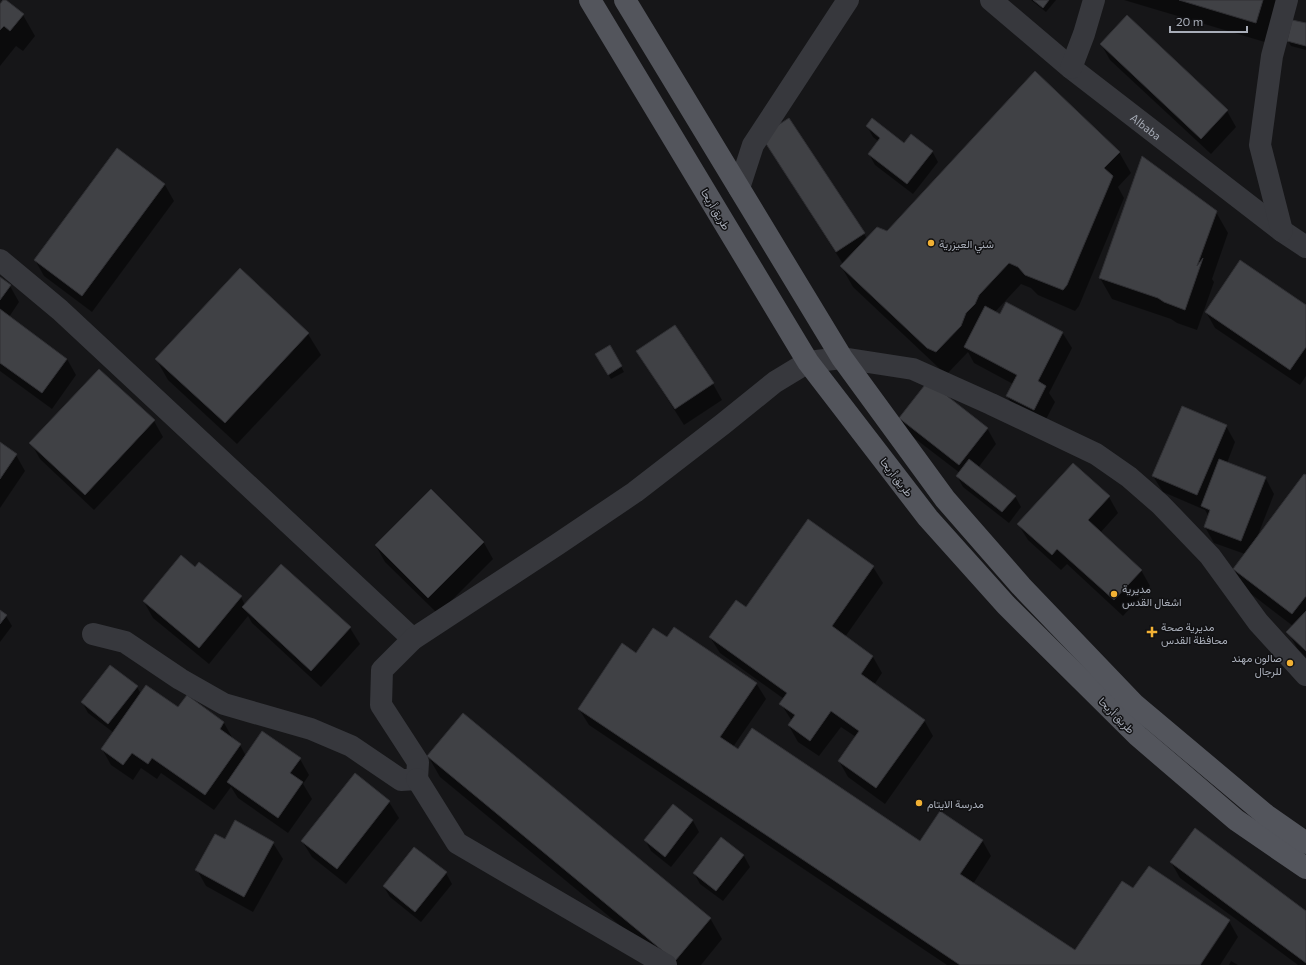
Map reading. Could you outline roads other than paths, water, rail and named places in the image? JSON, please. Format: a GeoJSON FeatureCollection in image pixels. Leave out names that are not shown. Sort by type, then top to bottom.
{"type":"FeatureCollection","features":[{"type":"Feature","properties":{"kind":"main road","name":"طريق أريحا"},"geometry":{"type":"LineString","coordinates":[[590,0],[808,362],[928,518],[1006,605],[1138,736],[1236,820],[1306,868]]}},
{"type":"Feature","properties":{"kind":"main road","name":"طريق أريحا"},"geometry":{"type":"LineString","coordinates":[[625,0],[842,358],[945,499],[1021,586],[1129,699],[1266,815],[1306,843]]}},
{"type":"Feature","properties":{"kind":"street"},"geometry":{"type":"LineString","coordinates":[[739,188],[753,145],[848,0]]}},
{"type":"Feature","properties":{"kind":"street","name":"Albaba"},"geometry":{"type":"LineString","coordinates":[[991,0],[1071,68],[1282,231],[1306,247]]}},
{"type":"Feature","properties":{"kind":"street"},"geometry":{"type":"LineString","coordinates":[[1071,68],[1084,34],[1094,0]]}},
{"type":"Feature","properties":{"kind":"street"},"geometry":{"type":"LineString","coordinates":[[1282,231],[1260,145],[1272,56],[1287,0]]}},
{"type":"Feature","properties":{"kind":"street"},"geometry":{"type":"LineString","coordinates":[[0,260],[60,310],[413,639]]}},
{"type":"Feature","properties":{"kind":"street"},"geometry":{"type":"LineString","coordinates":[[666,965],[457,843],[417,780],[418,762],[381,705],[382,670],[413,639],[635,492],[775,382],[808,362],[842,358],[913,369],[1096,454],[1129,477],[1160,504],[1210,556],[1258,622],[1306,674]]}},
{"type":"Feature","properties":{"kind":"street"},"geometry":{"type":"LineString","coordinates":[[93,634],[125,642],[180,679],[224,704],[311,729],[351,746],[401,780],[417,780]]}},
{"type":"Feature","properties":{"kind":"place","name":"شني العيزرية"},"geometry":{"type":"Point","coordinates":[931,243]}},
{"type":"Feature","properties":{"kind":"place","name":"مديرية اشغال القدس"},"geometry":{"type":"Point","coordinates":[1114,594]}},
{"type":"Feature","properties":{"kind":"place","name":"مديرية صحة محافظة القدس"},"geometry":{"type":"Point","coordinates":[1152,632]}},
{"type":"Feature","properties":{"kind":"place","name":"صالون مهند للرجال"},"geometry":{"type":"Point","coordinates":[1290,663]}},
{"type":"Feature","properties":{"kind":"place","name":"مدرسة الايتام"},"geometry":{"type":"Point","coordinates":[919,803]}}]}
